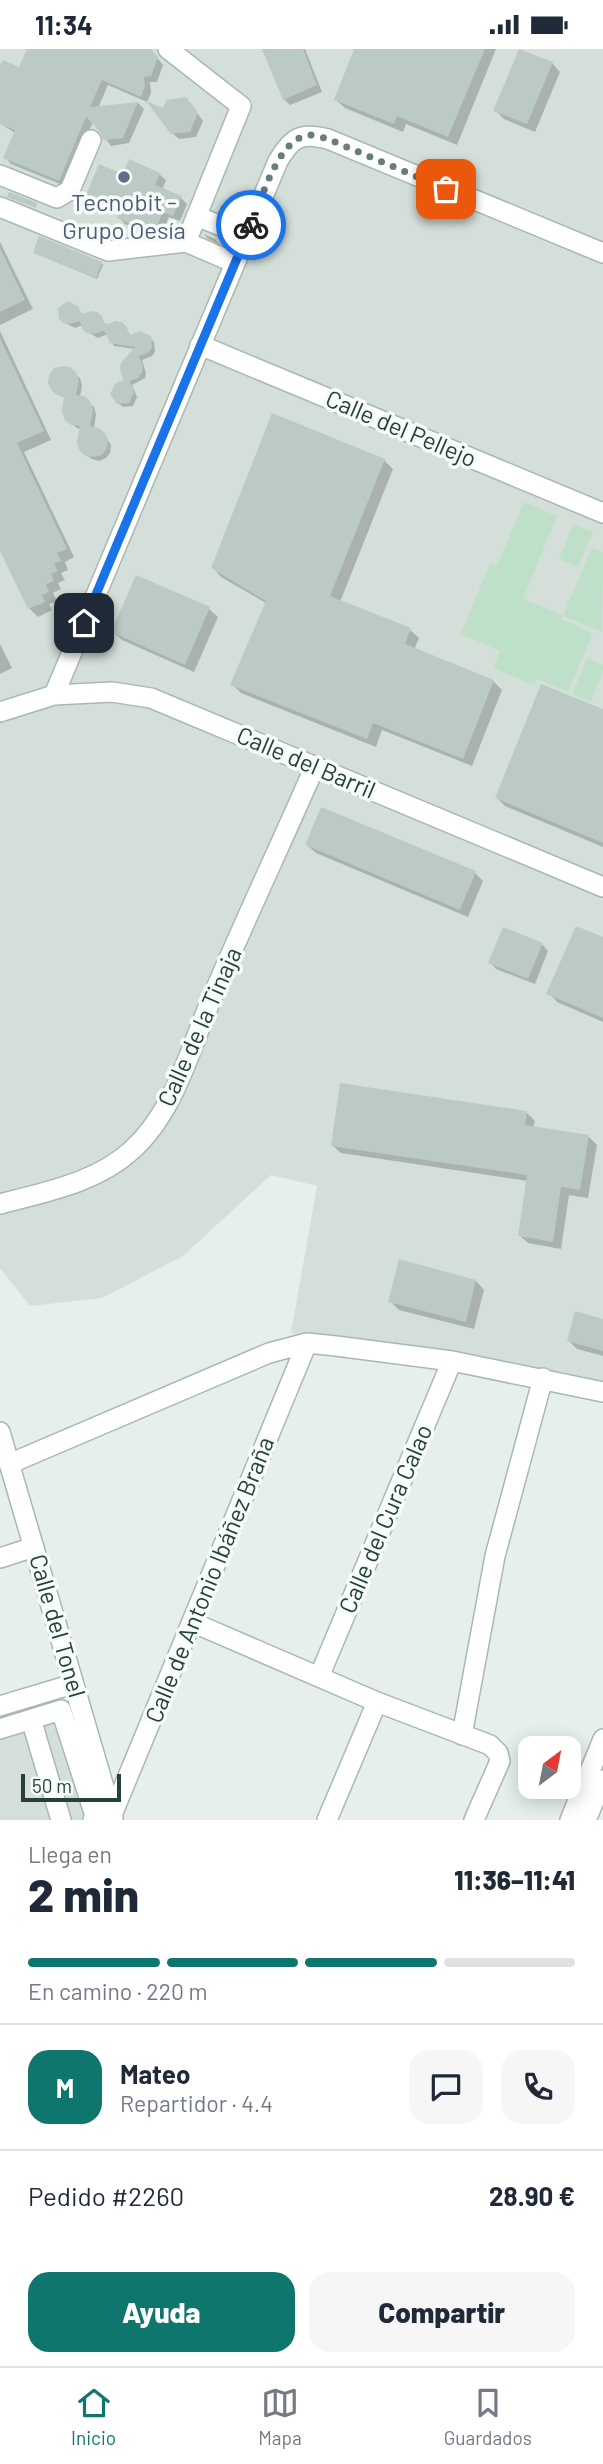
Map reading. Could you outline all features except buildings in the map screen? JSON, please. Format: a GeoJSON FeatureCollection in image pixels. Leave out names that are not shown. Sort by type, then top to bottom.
{"type":"FeatureCollection","features":[{"type":"Feature","properties":{"kind":"street"},"geometry":{"type":"LineString","coordinates":[[168,49],[240,106],[186,242]]}},
{"type":"Feature","properties":{"kind":"street"},"geometry":{"type":"LineString","coordinates":[[54,695],[278,161],[286,147],[297,138],[311,135],[328,139],[603,253]]}},
{"type":"Feature","properties":{"kind":"street"},"geometry":{"type":"LineString","coordinates":[[0,175],[57,198],[70,190],[91,140]]}},
{"type":"Feature","properties":{"kind":"street"},"geometry":{"type":"LineString","coordinates":[[0,207],[108,251],[186,242],[236,263]]}},
{"type":"Feature","properties":{"kind":"street"},"geometry":{"type":"LineString","coordinates":[[196,216],[246,236]]}},
{"type":"Feature","properties":{"kind":"street","name":"Calle del Pellejo"},"geometry":{"type":"LineString","coordinates":[[200,345],[603,513]]}},
{"type":"Feature","properties":{"kind":"street","name":"Calle del Barril"},"geometry":{"type":"LineString","coordinates":[[0,712],[54,695],[112,692],[151,698],[603,887]]}},
{"type":"Feature","properties":{"kind":"street","name":"Calle de la Tinaja"},"geometry":{"type":"LineString","coordinates":[[0,1204],[104,1172],[132,1150],[159,1119],[186,1064],[315,766]]}},
{"type":"Feature","properties":{"kind":"street"},"geometry":{"type":"LineString","coordinates":[[9,1464],[269,1353],[307,1343],[452,1361],[603,1392]]}},
{"type":"Feature","properties":{"kind":"street","name":"Calle de Antonio Ibáñez Braña"},"geometry":{"type":"LineString","coordinates":[[104,1819],[194,1623],[307,1343]]}},
{"type":"Feature","properties":{"kind":"street","name":"Calle del Cura Calao"},"geometry":{"type":"LineString","coordinates":[[319,1677],[452,1361]]}},
{"type":"Feature","properties":{"kind":"street"},"geometry":{"type":"LineString","coordinates":[[462,1735],[495,1556],[543,1378]]}},
{"type":"Feature","properties":{"kind":"street","name":"Calle del Tonel"},"geometry":{"type":"LineString","coordinates":[[0,1433],[73,1684],[104,1819]]}},
{"type":"Feature","properties":{"kind":"street"},"geometry":{"type":"LineString","coordinates":[[0,1558],[34,1547]]}},
{"type":"Feature","properties":{"kind":"street"},"geometry":{"type":"LineString","coordinates":[[194,1623],[377,1702],[490,1745],[498,1753],[500,1761],[474,1820]]}},
{"type":"Feature","properties":{"kind":"street"},"geometry":{"type":"LineString","coordinates":[[0,1706],[73,1684]]}},
{"type":"Feature","properties":{"kind":"street"},"geometry":{"type":"LineString","coordinates":[[327,1820],[377,1702]]}},
{"type":"Feature","properties":{"kind":"street"},"geometry":{"type":"LineString","coordinates":[[0,1729],[61,1710],[104,1819]]}},
{"type":"Feature","properties":{"kind":"street"},"geometry":{"type":"LineString","coordinates":[[31,1719],[61,1820]]}},
{"type":"Feature","properties":{"kind":"street"},"geometry":{"type":"LineString","coordinates":[[570,1820],[603,1739]]}},
{"type":"Feature","properties":{"kind":"street"},"geometry":{"type":"LineString","coordinates":[[586,1820],[603,1780]]}},
{"type":"Feature","properties":{"kind":"shaded area"},"geometry":{"type":"Polygon","coordinates":[[[0,49],[603,49],[603,1392],[543,1378],[291,1333],[317,1186],[271,1175],[183,1256],[102,1298],[30,1306],[0,1268],[0,49]]]}},
{"type":"Feature","properties":{"kind":"shaded area"},"geometry":{"type":"Polygon","coordinates":[[[63,1698],[67,1702],[100,1820],[0,1820],[0,1716],[63,1698]]]}},
{"type":"Feature","properties":{"kind":"green space"},"geometry":{"type":"Polygon","coordinates":[[[524,502],[557,516],[523,599],[563,615],[592,548],[603,552],[602,632],[563,616],[561,619],[593,633],[568,692],[537,679],[534,685],[493,668],[500,651],[461,634],[490,563],[497,566],[524,502]]]}},
{"type":"Feature","properties":{"kind":"green space"},"geometry":{"type":"Polygon","coordinates":[[[573,524],[593,532],[578,567],[559,559],[573,524]]]}},
{"type":"Feature","properties":{"kind":"green space"},"geometry":{"type":"Polygon","coordinates":[[[587,658],[603,665],[591,702],[572,694],[587,658]]]}},
{"type":"Feature","properties":{"kind":"way so far"},"geometry":{"type":"LineString","coordinates":[[251,225],[286,147],[297,138],[311,135],[328,139],[446,189]]}},
{"type":"Feature","properties":{"kind":"place","name":"Tecnobit - Grupo Oesía"},"geometry":{"type":"Point","coordinates":[124,177]}},
{"type":"Feature","properties":{"kind":"route"},"geometry":{"type":"LineString","coordinates":[[84,623],[251,225]]}}]}
